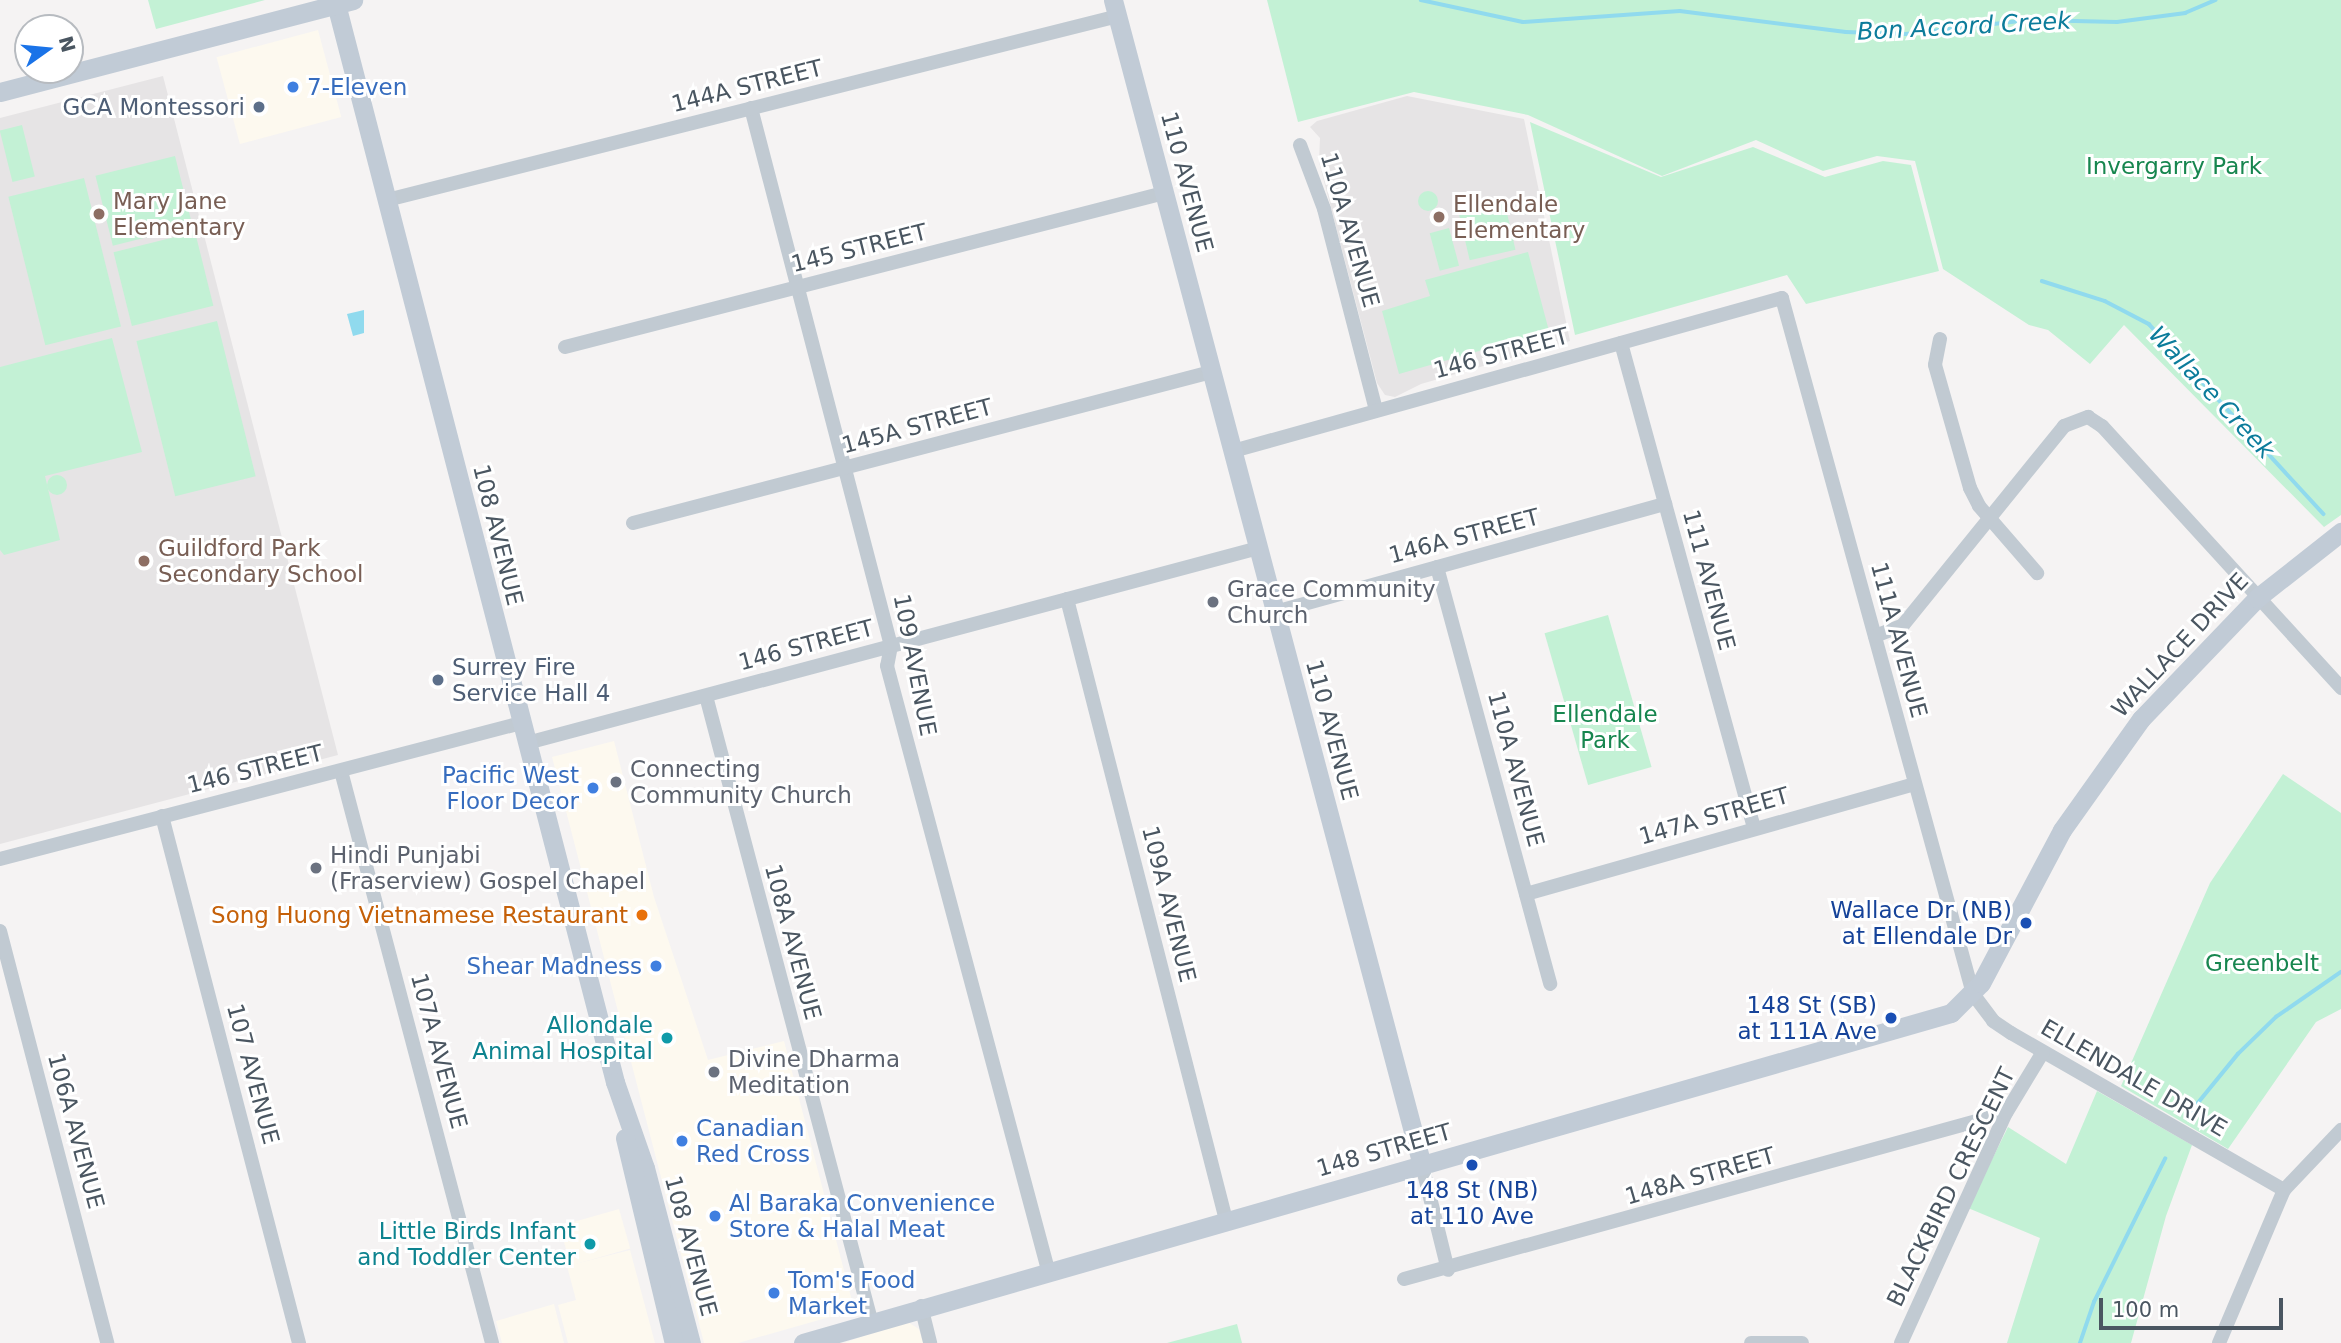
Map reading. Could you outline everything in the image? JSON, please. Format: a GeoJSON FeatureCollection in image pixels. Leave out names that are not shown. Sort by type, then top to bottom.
{"type":"FeatureCollection","features":[{"type":"Feature","properties":{"kind":"street"},"geometry":{"type":"LineString","coordinates":[[0,92],[341,1]]}},
{"type":"Feature","properties":{"kind":"street","name":"108 AVENUE"},"geometry":{"type":"LineString","coordinates":[[341,1],[387,200],[615,1082],[645,1168],[691,1343]]}},
{"type":"Feature","properties":{"kind":"street","name":"144A STREET"},"geometry":{"type":"LineString","coordinates":[[387,200],[751,108],[1115,8]]}},
{"type":"Feature","properties":{"kind":"street","name":"110 AVENUE"},"geometry":{"type":"LineString","coordinates":[[1115,8],[1448,1270]]}},
{"type":"Feature","properties":{"kind":"street","name":"109 AVENUE"},"geometry":{"type":"LineString","coordinates":[[751,108],[891,646],[887,666],[1048,1270]]}},
{"type":"Feature","properties":{"kind":"street","name":"110A AVENUE"},"geometry":{"type":"LineString","coordinates":[[1300,145],[1324,209],[1376,410]]}},
{"type":"Feature","properties":{"kind":"street","name":"145 STREET"},"geometry":{"type":"LineString","coordinates":[[565,347],[1164,193]]}},
{"type":"Feature","properties":{"kind":"street","name":"146 STREET"},"geometry":{"type":"LineString","coordinates":[[1233,451],[1782,298]]}},
{"type":"Feature","properties":{"kind":"street","name":"111A AVENUE"},"geometry":{"type":"LineString","coordinates":[[1782,298],[1973,994]]}},
{"type":"Feature","properties":{"kind":"street"},"geometry":{"type":"LineString","coordinates":[[1940,339],[1936,365],[1967,482],[1990,520],[2037,573]]}},
{"type":"Feature","properties":{"kind":"street","name":"111 AVENUE"},"geometry":{"type":"LineString","coordinates":[[1622,343],[1754,828]]}},
{"type":"Feature","properties":{"kind":"street","name":"145A STREET"},"geometry":{"type":"LineString","coordinates":[[633,523],[1211,372]]}},
{"type":"Feature","properties":{"kind":"street"},"geometry":{"type":"LineString","coordinates":[[1875,636],[1903,625],[2075,418],[2088,417],[2102,426],[2341,688]]}},
{"type":"Feature","properties":{"kind":"street","name":"146A STREET"},"geometry":{"type":"LineString","coordinates":[[1275,612],[1665,504]]}},
{"type":"Feature","properties":{"kind":"street","name":"WALLACE DRIVE"},"geometry":{"type":"LineString","coordinates":[[1973,994],[2036,874],[2088,789],[2170,685],[2257,598],[2341,532]]}},
{"type":"Feature","properties":{"kind":"street","name":"146 STREET"},"geometry":{"type":"LineString","coordinates":[[527,743],[1259,548]]}},
{"type":"Feature","properties":{"kind":"street","name":"110A AVENUE"},"geometry":{"type":"LineString","coordinates":[[1437,567],[1550,984]]}},
{"type":"Feature","properties":{"kind":"street","name":"109A AVENUE"},"geometry":{"type":"LineString","coordinates":[[1067,599],[1226,1220]]}},
{"type":"Feature","properties":{"kind":"street","name":"108A AVENUE"},"geometry":{"type":"LineString","coordinates":[[706,696],[871,1320]]}},
{"type":"Feature","properties":{"kind":"street","name":"146 STREET"},"geometry":{"type":"LineString","coordinates":[[0,859],[522,723]]}},
{"type":"Feature","properties":{"kind":"street","name":"107A AVENUE"},"geometry":{"type":"LineString","coordinates":[[341,771],[492,1343]]}},
{"type":"Feature","properties":{"kind":"street","name":"147A STREET"},"geometry":{"type":"LineString","coordinates":[[1526,894],[1914,784]]}},
{"type":"Feature","properties":{"kind":"street","name":"107 AVENUE"},"geometry":{"type":"LineString","coordinates":[[162,817],[299,1343]]}},
{"type":"Feature","properties":{"kind":"street","name":"106A AVENUE"},"geometry":{"type":"LineString","coordinates":[[0,931],[107,1343]]}},
{"type":"Feature","properties":{"kind":"street","name":"ELLENDALE DRIVE"},"geometry":{"type":"LineString","coordinates":[[1973,994],[1993,1021],[2284,1190]]}},
{"type":"Feature","properties":{"kind":"street","name":"148 STREET"},"geometry":{"type":"LineString","coordinates":[[803,1343],[871,1320],[1926,1023],[1951,1013],[1973,994]]}},
{"type":"Feature","properties":{"kind":"street","name":"BLACKBIRD CRESCENT"},"geometry":{"type":"LineString","coordinates":[[1901,1343],[2006,1114],[2043,1052]]}},
{"type":"Feature","properties":{"kind":"street","name":"108 AVENUE"},"geometry":{"type":"LineString","coordinates":[[615,1082],[630,1171],[674,1343]]}},
{"type":"Feature","properties":{"kind":"street","name":"148A STREET"},"geometry":{"type":"LineString","coordinates":[[1404,1279],[1448,1270],[2006,1114]]}},
{"type":"Feature","properties":{"kind":"street"},"geometry":{"type":"LineString","coordinates":[[2219,1343],[2284,1190],[2341,1130]]}},
{"type":"Feature","properties":{"kind":"street"},"geometry":{"type":"LineString","coordinates":[[921,1307],[930,1343]]}},
{"type":"Feature","properties":{"kind":"street"},"geometry":{"type":"LineString","coordinates":[[1751,1343],[1802,1343]]}},
{"type":"Feature","properties":{"kind":"shaded area"},"geometry":{"type":"Polygon","coordinates":[[[318,30],[341,117],[240,144],[217,57],[318,30]]]}},
{"type":"Feature","properties":{"kind":"shaded area","name":"Guildford Park Secondary School"},"geometry":{"type":"Polygon","coordinates":[[[163,76],[338,755],[0,844],[0,118],[163,76]]]}},
{"type":"Feature","properties":{"kind":"shaded area","name":"Ellendale Elementary"},"geometry":{"type":"Polygon","coordinates":[[[1407,96],[1524,119],[1570,341],[1421,384],[1395,397],[1385,395],[1377,383],[1319,162],[1320,138],[1310,127],[1317,121],[1407,96]]]}},
{"type":"Feature","properties":{"kind":"shaded area"},"geometry":{"type":"Polygon","coordinates":[[[614,741],[654,897],[708,1060],[784,1041],[852,1301],[847,1312],[738,1343],[704,1343],[552,757],[614,741]]]}},
{"type":"Feature","properties":{"kind":"shaded area"},"geometry":{"type":"Polygon","coordinates":[[[619,1209],[630,1248],[571,1266],[559,1226],[619,1209]]]}},
{"type":"Feature","properties":{"kind":"shaded area"},"geometry":{"type":"Polygon","coordinates":[[[630,1250],[655,1343],[568,1343],[558,1305],[576,1300],[567,1266],[630,1250]]]}},
{"type":"Feature","properties":{"kind":"shaded area"},"geometry":{"type":"Polygon","coordinates":[[[554,1304],[564,1343],[502,1343],[496,1321],[554,1304]]]}},
{"type":"Feature","properties":{"kind":"shaded area"},"geometry":{"type":"Polygon","coordinates":[[[906,1321],[919,1329],[923,1343],[844,1343],[906,1321]]]}},
{"type":"Feature","properties":{"kind":"green space"},"geometry":{"type":"Polygon","coordinates":[[[148,0],[265,0],[156,29],[148,0]]]}},
{"type":"Feature","properties":{"kind":"green space","name":"Invergarry Park"},"geometry":{"type":"Polygon","coordinates":[[[1267,0],[2341,0],[2341,515],[2324,527],[2124,325],[2090,364],[2048,330],[2029,325],[1943,269],[1915,161],[1877,156],[1823,171],[1756,140],[1662,176],[1528,115],[1414,92],[1298,122],[1267,0]]]}},
{"type":"Feature","properties":{"kind":"green space"},"geometry":{"type":"Polygon","coordinates":[[[1530,122],[1661,177],[1753,147],[1825,177],[1883,161],[1911,165],[1939,271],[1806,304],[1787,275],[1575,335],[1530,122]]]}},
{"type":"Feature","properties":{"kind":"green space"},"geometry":{"type":"Polygon","coordinates":[[[22,125],[35,176],[13,182],[0,130],[22,125]]]}},
{"type":"Feature","properties":{"kind":"green space"},"geometry":{"type":"Polygon","coordinates":[[[175,156],[192,226],[113,246],[95,176],[175,156]]]}},
{"type":"Feature","properties":{"kind":"green space"},"geometry":{"type":"Polygon","coordinates":[[[84,178],[121,326],[45,345],[8,197],[84,178]]]}},
{"type":"Feature","properties":{"kind":"green space"},"geometry":{"type":"Polygon","coordinates":[[[1424,191],[1432,191],[1438,201],[1432,211],[1424,211],[1418,205],[1418,197],[1424,191]]]}},
{"type":"Feature","properties":{"kind":"green space"},"geometry":{"type":"Polygon","coordinates":[[[1504,200],[1515,250],[1470,260],[1458,211],[1504,200]]]}},
{"type":"Feature","properties":{"kind":"green space"},"geometry":{"type":"Polygon","coordinates":[[[1449,228],[1459,266],[1440,271],[1430,233],[1449,228]]]}},
{"type":"Feature","properties":{"kind":"green space"},"geometry":{"type":"Polygon","coordinates":[[[195,232],[213,306],[132,326],[113,252],[195,232]]]}},
{"type":"Feature","properties":{"kind":"green space"},"geometry":{"type":"Polygon","coordinates":[[[1528,252],[1549,331],[1399,374],[1382,311],[1430,296],[1425,280],[1528,252]]]}},
{"type":"Feature","properties":{"kind":"green space"},"geometry":{"type":"Polygon","coordinates":[[[217,321],[256,476],[175,496],[136,341],[217,321]]]}},
{"type":"Feature","properties":{"kind":"green space"},"geometry":{"type":"Polygon","coordinates":[[[112,338],[142,452],[45,476],[60,540],[4,555],[0,550],[0,367],[112,338]]]}},
{"type":"Feature","properties":{"kind":"green space"},"geometry":{"type":"Polygon","coordinates":[[[57,475],[64,478],[67,485],[64,492],[57,495],[50,492],[47,485],[50,478],[57,475]]]}},
{"type":"Feature","properties":{"kind":"green space","name":"Ellendale Park"},"geometry":{"type":"Polygon","coordinates":[[[1608,615],[1652,767],[1588,785],[1545,633],[1608,615]]]}},
{"type":"Feature","properties":{"kind":"green space","name":"Greenbelt"},"geometry":{"type":"Polygon","coordinates":[[[2283,774],[2341,813],[2341,1009],[2316,1022],[2228,1149],[2121,1086],[2210,883],[2283,774]]]}},
{"type":"Feature","properties":{"kind":"green space"},"geometry":{"type":"Polygon","coordinates":[[[2097,1091],[2192,1145],[2166,1216],[2131,1343],[2007,1343],[2040,1238],[1968,1208],[2008,1127],[2066,1164],[2097,1091]]]}},
{"type":"Feature","properties":{"kind":"green space"},"geometry":{"type":"Polygon","coordinates":[[[1237,1324],[1242,1343],[1167,1343],[1237,1324]]]}},
{"type":"Feature","properties":{"kind":"water"},"geometry":{"type":"Polygon","coordinates":[[[364,310],[364,333],[353,336],[347,314],[364,310]]]}},
{"type":"Feature","properties":{"kind":"waterway","name":"Bon Accord Creek"},"geometry":{"type":"LineString","coordinates":[[1421,0],[1523,22],[1680,11],[1846,32],[1906,34],[2028,20],[2117,22],[2185,13],[2215,0]]}},
{"type":"Feature","properties":{"kind":"waterway","name":"Wallace Creek"},"geometry":{"type":"LineString","coordinates":[[2042,281],[2105,301],[2149,324],[2324,514]]}},
{"type":"Feature","properties":{"kind":"waterway"},"geometry":{"type":"LineString","coordinates":[[2188,1115],[2238,1054],[2276,1017],[2341,972]]}},
{"type":"Feature","properties":{"kind":"waterway"},"geometry":{"type":"LineString","coordinates":[[2080,1343],[2094,1302],[2165,1159]]}},
{"type":"Feature","properties":{"kind":"place","name":"7-Eleven"},"geometry":{"type":"Point","coordinates":[293,87]}},
{"type":"Feature","properties":{"kind":"place","name":"GCA Montessori"},"geometry":{"type":"Point","coordinates":[259,107]}},
{"type":"Feature","properties":{"kind":"place","name":"Mary Jane Elementary"},"geometry":{"type":"Point","coordinates":[99,214]}},
{"type":"Feature","properties":{"kind":"place","name":"Ellendale Elementary"},"geometry":{"type":"Point","coordinates":[1439,217]}},
{"type":"Feature","properties":{"kind":"place","name":"Guildford Park Secondary School"},"geometry":{"type":"Point","coordinates":[144,561]}},
{"type":"Feature","properties":{"kind":"place","name":"Grace Community Church"},"geometry":{"type":"Point","coordinates":[1213,602]}},
{"type":"Feature","properties":{"kind":"place","name":"Surrey Fire Service Hall 4"},"geometry":{"type":"Point","coordinates":[438,680]}},
{"type":"Feature","properties":{"kind":"place","name":"Connecting Community Church"},"geometry":{"type":"Point","coordinates":[616,782]}},
{"type":"Feature","properties":{"kind":"place","name":"Pacific West Floor Decor"},"geometry":{"type":"Point","coordinates":[593,788]}},
{"type":"Feature","properties":{"kind":"place","name":"Hindi Punjabi (Fraserview) Gospel Chapel"},"geometry":{"type":"Point","coordinates":[316,868]}},
{"type":"Feature","properties":{"kind":"place","name":"Song Huong Vietnamese Restaurant"},"geometry":{"type":"Point","coordinates":[642,915]}},
{"type":"Feature","properties":{"kind":"place","name":"Wallace Dr (NB) at Ellendale Dr"},"geometry":{"type":"Point","coordinates":[2026,923]}},
{"type":"Feature","properties":{"kind":"place","name":"Shear Madness"},"geometry":{"type":"Point","coordinates":[656,966]}},
{"type":"Feature","properties":{"kind":"place","name":"148 St (SB) at 111A Ave"},"geometry":{"type":"Point","coordinates":[1891,1018]}},
{"type":"Feature","properties":{"kind":"place","name":"Allondale Animal Hospital"},"geometry":{"type":"Point","coordinates":[667,1038]}},
{"type":"Feature","properties":{"kind":"place","name":"Divine Dharma Meditation"},"geometry":{"type":"Point","coordinates":[714,1072]}},
{"type":"Feature","properties":{"kind":"place","name":"Canadian Red Cross"},"geometry":{"type":"Point","coordinates":[682,1141]}},
{"type":"Feature","properties":{"kind":"place","name":"148 St (NB) at 110 Ave"},"geometry":{"type":"Point","coordinates":[1472,1165]}},
{"type":"Feature","properties":{"kind":"place","name":"Al Baraka Convenience Store & Halal Meat"},"geometry":{"type":"Point","coordinates":[715,1216]}},
{"type":"Feature","properties":{"kind":"place","name":"Little Birds Infant and Toddler Center"},"geometry":{"type":"Point","coordinates":[590,1244]}},
{"type":"Feature","properties":{"kind":"place","name":"Tom's Food Market"},"geometry":{"type":"Point","coordinates":[774,1293]}}]}
